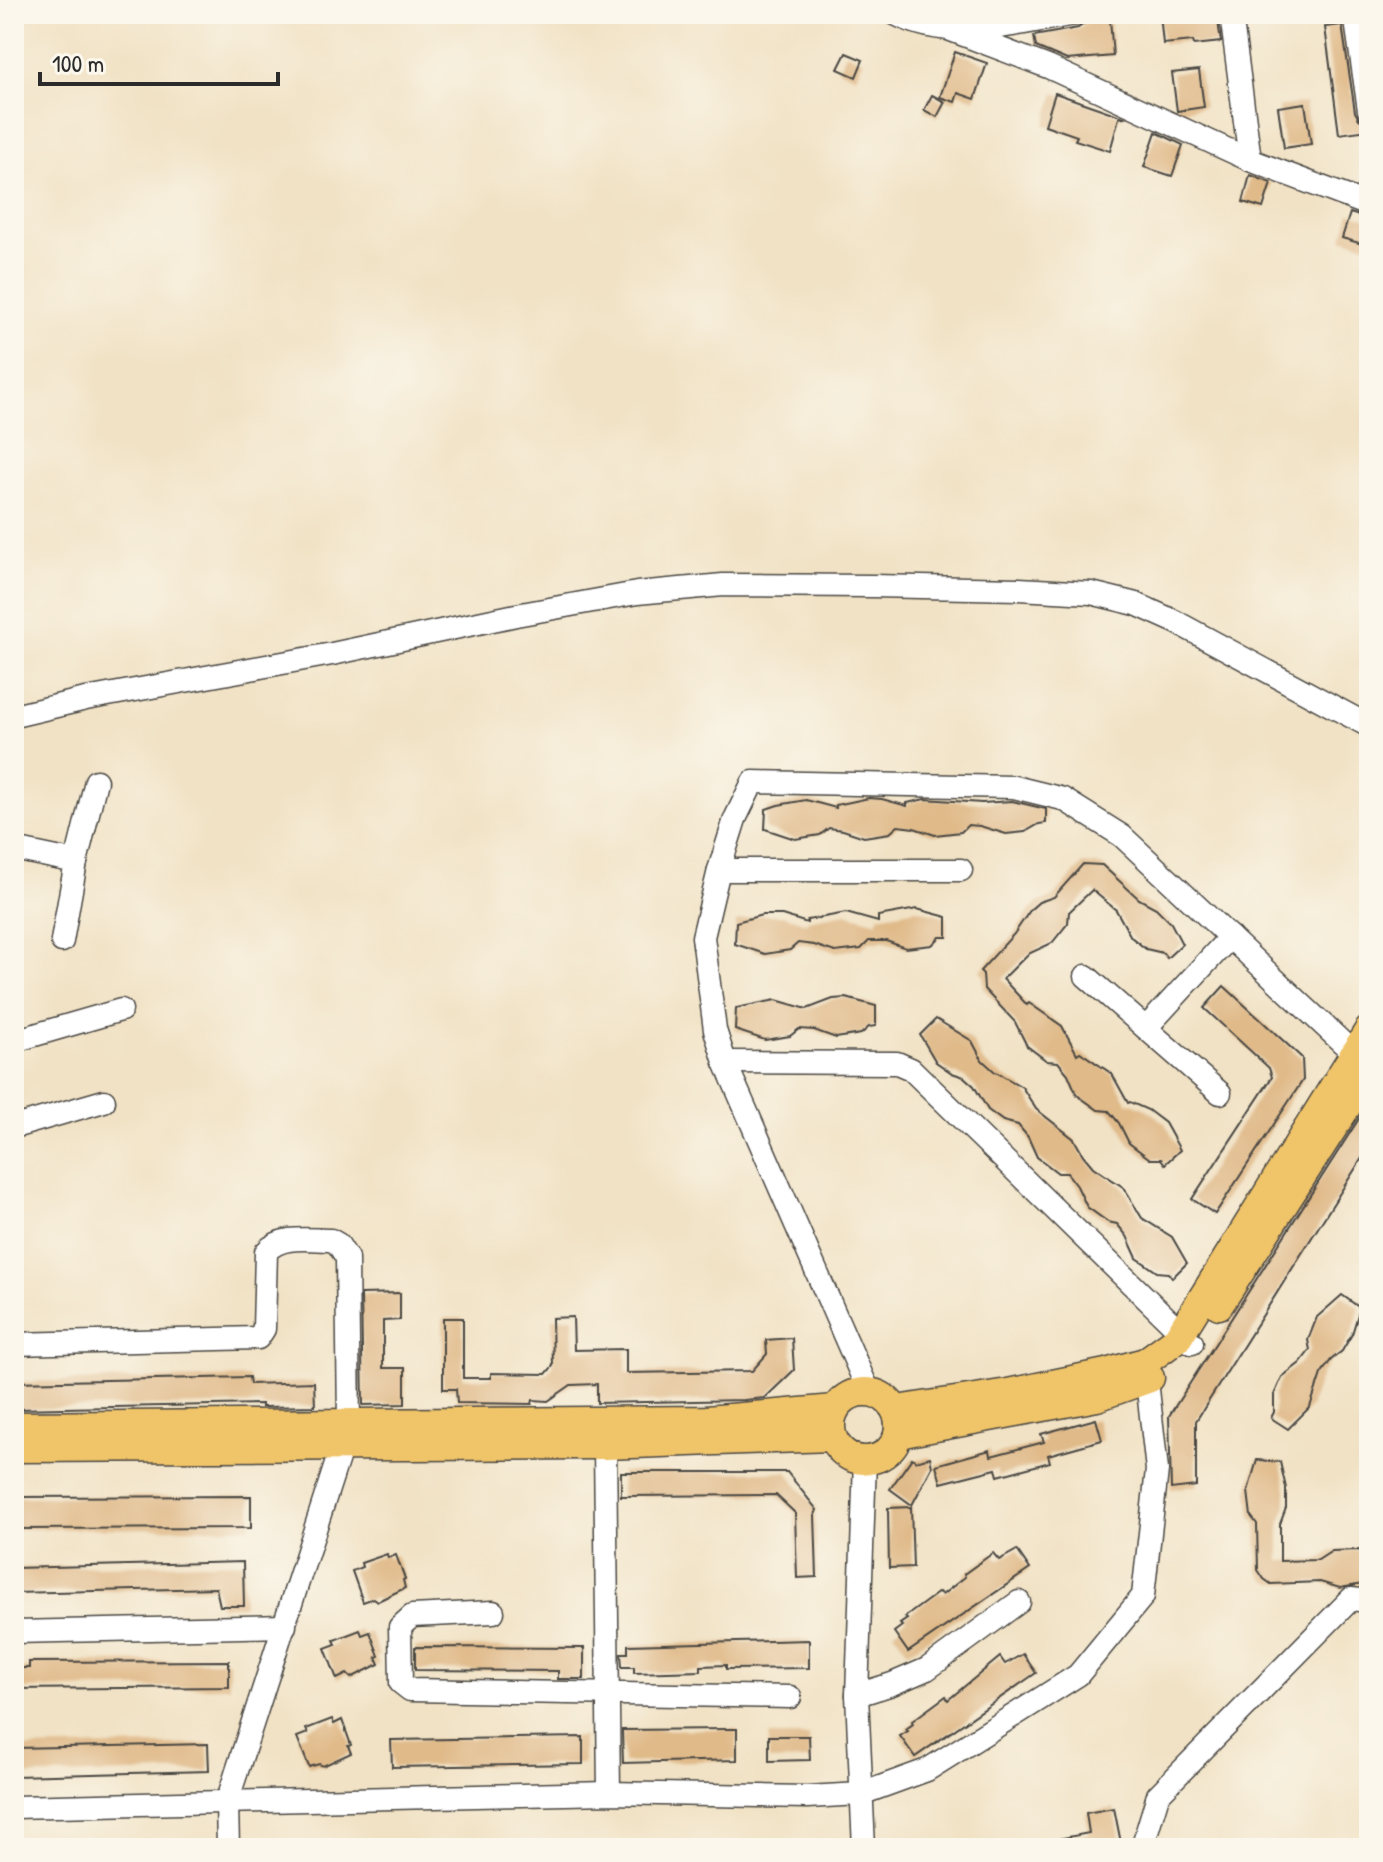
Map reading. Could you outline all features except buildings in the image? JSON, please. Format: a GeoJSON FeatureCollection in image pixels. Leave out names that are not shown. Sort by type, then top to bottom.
{"type":"FeatureCollection","features":[{"type":"Feature","properties":{"kind":"main road"},"geometry":{"type":"LineString","coordinates":[[897,1422],[1097,1397],[1146,1371],[1177,1339],[1186,1337],[1365,1056]]}},
{"type":"Feature","properties":{"kind":"main road"},"geometry":{"type":"LineString","coordinates":[[869,1392],[885,1397],[897,1422],[890,1450],[882,1456],[865,1460],[849,1456],[834,1423],[849,1395],[869,1392]]}},
{"type":"Feature","properties":{"kind":"main road"},"geometry":{"type":"LineString","coordinates":[[14,1448],[706,1420],[834,1423]]}},
{"type":"Feature","properties":{"kind":"main road"},"geometry":{"type":"LineString","coordinates":[[14,1426],[346,1434],[605,1445],[834,1423]]}},
{"type":"Feature","properties":{"kind":"street"},"geometry":{"type":"LineString","coordinates":[[895,14],[934,29],[968,32],[1076,14]]}},
{"type":"Feature","properties":{"kind":"street"},"geometry":{"type":"LineString","coordinates":[[1231,14],[1250,160]]}},
{"type":"Feature","properties":{"kind":"street"},"geometry":{"type":"LineString","coordinates":[[1355,14],[1369,110]]}},
{"type":"Feature","properties":{"kind":"street"},"geometry":{"type":"LineString","coordinates":[[951,30],[1048,67],[1250,160],[1369,205]]}},
{"type":"Feature","properties":{"kind":"street"},"geometry":{"type":"LineString","coordinates":[[14,716],[86,699],[637,593],[723,585],[872,586],[1091,593],[1136,604],[1176,622],[1369,726]]}},
{"type":"Feature","properties":{"kind":"street"},"geometry":{"type":"LineString","coordinates":[[62,941],[76,862],[96,781]]}},
{"type":"Feature","properties":{"kind":"street"},"geometry":{"type":"LineString","coordinates":[[869,1392],[725,1062],[715,1030],[703,937],[735,819],[753,782],[1014,787],[1063,799],[1122,836],[1365,1056]]}},
{"type":"Feature","properties":{"kind":"street"},"geometry":{"type":"LineString","coordinates":[[14,849],[76,862]]}},
{"type":"Feature","properties":{"kind":"street"},"geometry":{"type":"LineString","coordinates":[[719,870],[961,870]]}},
{"type":"Feature","properties":{"kind":"street"},"geometry":{"type":"LineString","coordinates":[[1146,1028],[1230,937]]}},
{"type":"Feature","properties":{"kind":"street"},"geometry":{"type":"LineString","coordinates":[[1086,976],[1220,1093]]}},
{"type":"Feature","properties":{"kind":"street"},"geometry":{"type":"LineString","coordinates":[[14,1041],[121,1010]]}},
{"type":"Feature","properties":{"kind":"street"},"geometry":{"type":"LineString","coordinates":[[725,1062],[897,1063],[911,1069],[1186,1337]]}},
{"type":"Feature","properties":{"kind":"street"},"geometry":{"type":"LineString","coordinates":[[14,1127],[104,1101]]}},
{"type":"Feature","properties":{"kind":"street"},"geometry":{"type":"LineString","coordinates":[[14,1344],[258,1338],[264,1329],[266,1252],[273,1244],[283,1240],[331,1240],[338,1244],[347,1258],[346,1434],[227,1802],[228,1848]]}},
{"type":"Feature","properties":{"kind":"street"},"geometry":{"type":"LineString","coordinates":[[14,1807],[609,1793],[807,1797],[861,1794],[927,1770],[1078,1675],[1143,1596],[1157,1470],[1146,1371]]}},
{"type":"Feature","properties":{"kind":"street"},"geometry":{"type":"LineString","coordinates":[[605,1445],[609,1793]]}},
{"type":"Feature","properties":{"kind":"street"},"geometry":{"type":"LineString","coordinates":[[864,1848],[857,1695],[865,1460]]}},
{"type":"Feature","properties":{"kind":"street"},"geometry":{"type":"LineString","coordinates":[[1142,1848],[1158,1795],[1351,1599],[1369,1601]]}},
{"type":"Feature","properties":{"kind":"street"},"geometry":{"type":"LineString","coordinates":[[857,1695],[927,1669],[1019,1602]]}},
{"type":"Feature","properties":{"kind":"street"},"geometry":{"type":"LineString","coordinates":[[493,1612],[412,1616],[405,1620],[400,1627],[401,1683],[410,1690],[790,1697]]}},
{"type":"Feature","properties":{"kind":"street"},"geometry":{"type":"LineString","coordinates":[[14,1632],[285,1626]]}}]}
